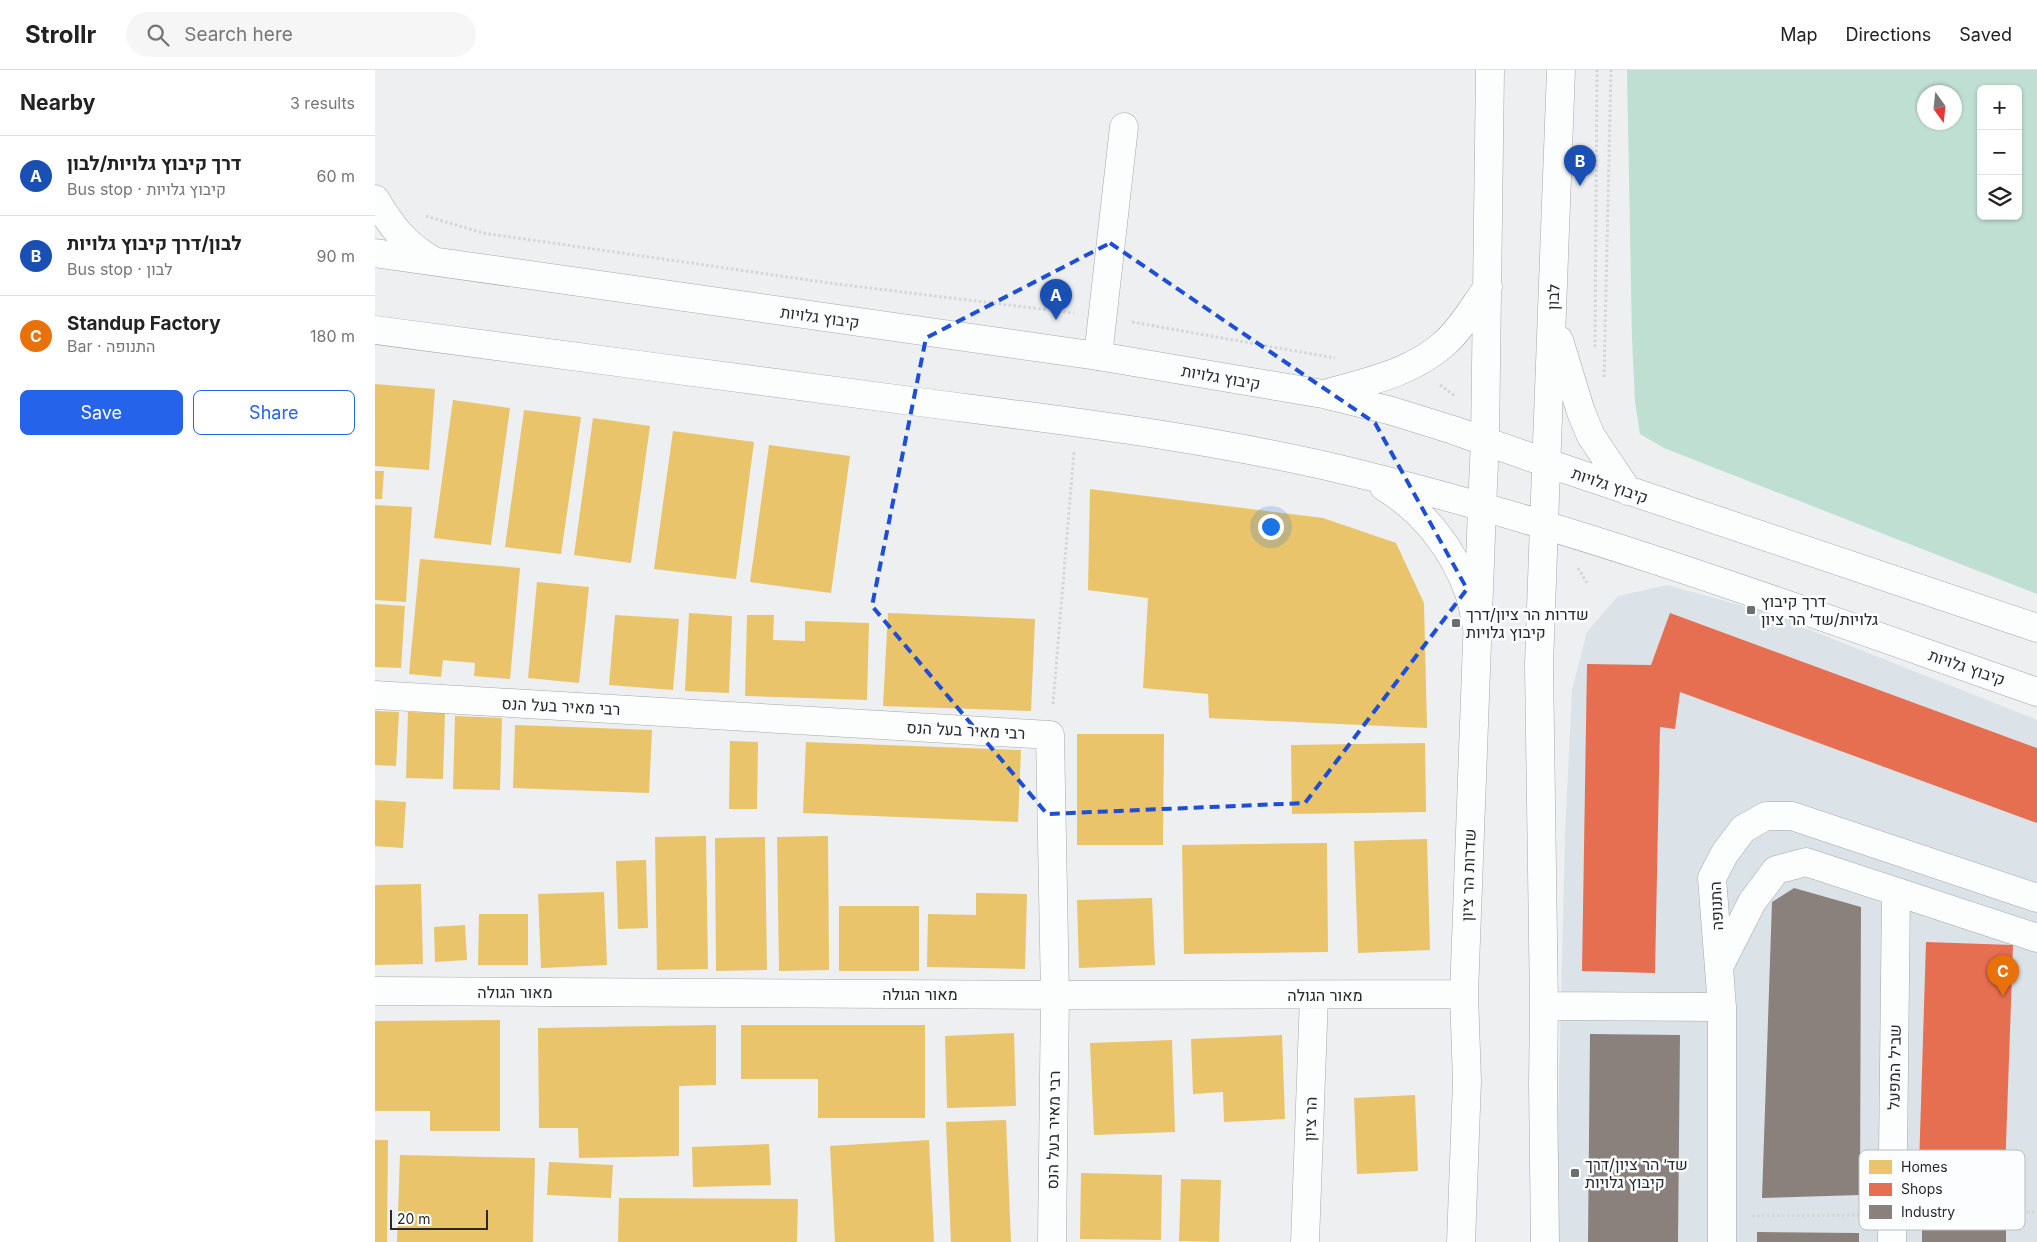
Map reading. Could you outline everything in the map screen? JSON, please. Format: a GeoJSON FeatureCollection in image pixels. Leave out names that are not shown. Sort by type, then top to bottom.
{"type":"FeatureCollection","features":[{"type":"Feature","properties":{"kind":"street"},"geometry":{"type":"LineString","coordinates":[[1482,508],[1488,287],[1490,70]]}},
{"type":"Feature","properties":{"kind":"street","name":"לבון"},"geometry":{"type":"LineString","coordinates":[[1544,524],[1561,70]]}},
{"type":"Feature","properties":{"kind":"street"},"geometry":{"type":"LineString","coordinates":[[1098,356],[1124,127]]}},
{"type":"Feature","properties":{"kind":"street"},"geometry":{"type":"LineString","coordinates":[[375,199],[389,221],[408,244],[438,263]]}},
{"type":"Feature","properties":{"kind":"street","name":"קיבוץ גלויות"},"geometry":{"type":"LineString","coordinates":[[375,253],[1098,356],[1323,394],[1392,411],[1485,441],[2037,628]]}},
{"type":"Feature","properties":{"kind":"street"},"geometry":{"type":"LineString","coordinates":[[1323,394],[1391,375],[1424,359],[1447,342],[1488,287]]}},
{"type":"Feature","properties":{"kind":"street"},"geometry":{"type":"LineString","coordinates":[[1552,309],[1560,345],[1581,412],[1591,436],[1628,491]]}},
{"type":"Feature","properties":{"kind":"street","name":"קיבוץ גלויות"},"geometry":{"type":"LineString","coordinates":[[375,330],[1104,426],[1258,452],[1358,473],[1544,524],[1652,558],[2037,692]]}},
{"type":"Feature","properties":{"kind":"street"},"geometry":{"type":"LineString","coordinates":[[1358,473],[1395,493],[1410,504],[1434,530],[1462,575],[1470,595],[1477,627]]}},
{"type":"Feature","properties":{"kind":"street","name":"שדרות הר ציון"},"geometry":{"type":"LineString","coordinates":[[1461,1242],[1467,1080],[1464,994],[1482,508]]}},
{"type":"Feature","properties":{"kind":"street"},"geometry":{"type":"LineString","coordinates":[[1544,524],[1539,665],[1545,1242]]}},
{"type":"Feature","properties":{"kind":"street","name":"רבי מאיר בעל הנס"},"geometry":{"type":"LineString","coordinates":[[375,695],[1050,735],[1055,995],[1052,1242]]}},
{"type":"Feature","properties":{"kind":"street","name":"התנופה"},"geometry":{"type":"LineString","coordinates":[[1722,1242],[1722,1007],[1712,878],[1725,853],[1743,829],[1766,816],[1792,816],[2037,898]]}},
{"type":"Feature","properties":{"kind":"street"},"geometry":{"type":"LineString","coordinates":[[1720,965],[1753,902],[1776,870],[1806,862],[2037,938]]}},
{"type":"Feature","properties":{"kind":"street","name":"שביל המפעל"},"geometry":{"type":"LineString","coordinates":[[1893,1150],[1897,893]]}},
{"type":"Feature","properties":{"kind":"street","name":"מאור הגולה"},"geometry":{"type":"LineString","coordinates":[[375,991],[1315,996],[1464,994]]}},
{"type":"Feature","properties":{"kind":"street","name":"הר ציון"},"geometry":{"type":"LineString","coordinates":[[1305,1242],[1315,996]]}},
{"type":"Feature","properties":{"kind":"street"},"geometry":{"type":"LineString","coordinates":[[1544,1006],[1722,1007]]}},
{"type":"Feature","properties":{"kind":"path"},"geometry":{"type":"LineString","coordinates":[[1595,354],[1597,70]]}},
{"type":"Feature","properties":{"kind":"path"},"geometry":{"type":"LineString","coordinates":[[1603,384],[1611,70]]}},
{"type":"Feature","properties":{"kind":"path"},"geometry":{"type":"LineString","coordinates":[[421,214],[493,234],[829,283],[1103,316],[1333,358],[1342,357]]}},
{"type":"Feature","properties":{"kind":"path"},"geometry":{"type":"LineString","coordinates":[[1050,735],[1075,442]]}},
{"type":"Feature","properties":{"kind":"path"},"geometry":{"type":"LineString","coordinates":[[1576,564],[1588,585]]}},
{"type":"Feature","properties":{"kind":"highlighted area"},"geometry":{"type":"Polygon","coordinates":[[[1110,243],[1375,423],[1467,589],[1305,803],[1047,814],[872,606],[926,338],[1110,243]]]}},
{"type":"Feature","properties":{"kind":"shaded area"},"geometry":{"type":"Polygon","coordinates":[[[1667,585],[1765,612],[2037,720],[2037,1242],[1555,1242],[1565,835],[1572,690],[1587,632],[1618,596],[1667,585]]]}},
{"type":"Feature","properties":{"kind":"green space"},"geometry":{"type":"Polygon","coordinates":[[[1627,70],[2037,70],[2037,594],[1664,448],[1640,434],[1635,402],[1627,70]]]}},
{"type":"Feature","properties":{"kind":"building: Homes"},"geometry":{"type":"Polygon","coordinates":[[[375,384],[435,389],[429,470],[375,466],[375,384]]]}},
{"type":"Feature","properties":{"kind":"building: Homes"},"geometry":{"type":"Polygon","coordinates":[[[453,400],[510,408],[491,545],[434,538],[453,400]]]}},
{"type":"Feature","properties":{"kind":"building: Homes"},"geometry":{"type":"Polygon","coordinates":[[[524,410],[581,417],[561,554],[505,547],[524,410]]]}},
{"type":"Feature","properties":{"kind":"building: Homes"},"geometry":{"type":"Polygon","coordinates":[[[593,418],[650,426],[631,563],[574,555],[593,418]]]}},
{"type":"Feature","properties":{"kind":"building: Homes"},"geometry":{"type":"Polygon","coordinates":[[[673,431],[754,442],[736,579],[654,569],[673,431]]]}},
{"type":"Feature","properties":{"kind":"building: Homes"},"geometry":{"type":"Polygon","coordinates":[[[769,445],[850,456],[831,593],[750,582],[769,445]]]}},
{"type":"Feature","properties":{"kind":"building: Homes"},"geometry":{"type":"Polygon","coordinates":[[[375,471],[384,471],[382,499],[375,499],[375,471]]]}},
{"type":"Feature","properties":{"kind":"building: Homes"},"geometry":{"type":"Polygon","coordinates":[[[1090,489],[1323,518],[1396,543],[1424,603],[1427,728],[1209,718],[1208,694],[1143,688],[1148,598],[1088,590],[1090,489]]]}},
{"type":"Feature","properties":{"kind":"building: Homes"},"geometry":{"type":"Polygon","coordinates":[[[375,505],[412,507],[406,602],[375,600],[375,505]]]}},
{"type":"Feature","properties":{"kind":"building: Homes"},"geometry":{"type":"Polygon","coordinates":[[[420,559],[520,568],[510,679],[474,676],[475,663],[443,660],[441,677],[409,674],[420,559]]]}},
{"type":"Feature","properties":{"kind":"building: Homes"},"geometry":{"type":"Polygon","coordinates":[[[537,582],[589,587],[579,683],[528,678],[537,582]]]}},
{"type":"Feature","properties":{"kind":"building: Homes"},"geometry":{"type":"Polygon","coordinates":[[[375,604],[405,606],[401,668],[375,667],[375,604]]]}},
{"type":"Feature","properties":{"kind":"building: Homes"},"geometry":{"type":"Polygon","coordinates":[[[689,613],[732,616],[729,693],[685,691],[689,613]]]}},
{"type":"Feature","properties":{"kind":"building: Homes"},"geometry":{"type":"Polygon","coordinates":[[[888,613],[1035,619],[1031,711],[883,706],[888,613]]]}},
{"type":"Feature","properties":{"kind":"building: Homes"},"geometry":{"type":"Polygon","coordinates":[[[615,615],[679,619],[673,690],[609,685],[615,615]]]}},
{"type":"Feature","properties":{"kind":"building: Homes"},"geometry":{"type":"Polygon","coordinates":[[[747,615],[774,615],[773,640],[805,641],[805,621],[869,623],[867,700],[745,696],[747,615]]]}},
{"type":"Feature","properties":{"kind":"building: Homes"},"geometry":{"type":"Polygon","coordinates":[[[375,711],[399,712],[396,766],[375,765],[375,711]]]}},
{"type":"Feature","properties":{"kind":"building: Homes"},"geometry":{"type":"Polygon","coordinates":[[[408,712],[445,713],[443,779],[406,778],[408,712]]]}},
{"type":"Feature","properties":{"kind":"building: Homes"},"geometry":{"type":"Polygon","coordinates":[[[455,716],[502,718],[500,790],[453,789],[455,716]]]}},
{"type":"Feature","properties":{"kind":"building: Homes"},"geometry":{"type":"Polygon","coordinates":[[[515,725],[652,730],[649,793],[513,788],[515,725]]]}},
{"type":"Feature","properties":{"kind":"building: Homes"},"geometry":{"type":"Polygon","coordinates":[[[1077,734],[1164,734],[1163,845],[1077,845],[1077,734]]]}},
{"type":"Feature","properties":{"kind":"building: Homes"},"geometry":{"type":"Polygon","coordinates":[[[730,741],[758,742],[757,809],[729,809],[730,741]]]}},
{"type":"Feature","properties":{"kind":"building: Homes"},"geometry":{"type":"Polygon","coordinates":[[[806,742],[1021,750],[1018,822],[803,813],[806,742]]]}},
{"type":"Feature","properties":{"kind":"building: Homes"},"geometry":{"type":"Polygon","coordinates":[[[1425,743],[1426,812],[1292,814],[1291,745],[1425,743]]]}},
{"type":"Feature","properties":{"kind":"building: Homes"},"geometry":{"type":"Polygon","coordinates":[[[375,800],[406,802],[403,848],[375,846],[375,800]]]}},
{"type":"Feature","properties":{"kind":"building: Homes"},"geometry":{"type":"Polygon","coordinates":[[[706,836],[708,969],[657,970],[655,837],[706,836]]]}},
{"type":"Feature","properties":{"kind":"building: Homes"},"geometry":{"type":"Polygon","coordinates":[[[828,836],[829,970],[779,971],[777,837],[828,836]]]}},
{"type":"Feature","properties":{"kind":"building: Homes"},"geometry":{"type":"Polygon","coordinates":[[[765,837],[767,970],[716,971],[715,838],[765,837]]]}},
{"type":"Feature","properties":{"kind":"building: Homes"},"geometry":{"type":"Polygon","coordinates":[[[1427,839],[1430,950],[1358,953],[1354,841],[1427,839]]]}},
{"type":"Feature","properties":{"kind":"building: Homes"},"geometry":{"type":"Polygon","coordinates":[[[1327,843],[1328,952],[1184,954],[1182,845],[1327,843]]]}},
{"type":"Feature","properties":{"kind":"building: Homes"},"geometry":{"type":"Polygon","coordinates":[[[646,860],[648,928],[618,929],[616,861],[646,860]]]}},
{"type":"Feature","properties":{"kind":"building: Homes"},"geometry":{"type":"Polygon","coordinates":[[[421,884],[423,964],[375,965],[375,885],[421,884]]]}},
{"type":"Feature","properties":{"kind":"building: Homes"},"geometry":{"type":"Polygon","coordinates":[[[604,892],[607,965],[541,968],[538,894],[604,892]]]}},
{"type":"Feature","properties":{"kind":"building: Homes"},"geometry":{"type":"Polygon","coordinates":[[[976,893],[1027,894],[1025,969],[927,967],[928,914],[976,915],[976,893]]]}},
{"type":"Feature","properties":{"kind":"building: Homes"},"geometry":{"type":"Polygon","coordinates":[[[1152,898],[1155,965],[1079,968],[1077,900],[1152,898]]]}},
{"type":"Feature","properties":{"kind":"building: Homes"},"geometry":{"type":"Polygon","coordinates":[[[839,906],[919,906],[919,971],[839,971],[839,906]]]}},
{"type":"Feature","properties":{"kind":"building: Homes"},"geometry":{"type":"Polygon","coordinates":[[[479,914],[528,914],[528,965],[478,965],[479,914]]]}},
{"type":"Feature","properties":{"kind":"building: Homes"},"geometry":{"type":"Polygon","coordinates":[[[465,925],[467,960],[435,962],[434,927],[465,925]]]}},
{"type":"Feature","properties":{"kind":"building: Homes"},"geometry":{"type":"Polygon","coordinates":[[[500,1020],[500,1131],[430,1131],[430,1111],[375,1111],[375,1021],[500,1020]]]}},
{"type":"Feature","properties":{"kind":"building: Homes"},"geometry":{"type":"Polygon","coordinates":[[[716,1025],[716,1085],[679,1086],[679,1156],[579,1158],[578,1128],[539,1128],[538,1028],[716,1025]]]}},
{"type":"Feature","properties":{"kind":"building: Homes"},"geometry":{"type":"Polygon","coordinates":[[[741,1025],[925,1025],[925,1118],[818,1118],[818,1079],[741,1079],[741,1025]]]}},
{"type":"Feature","properties":{"kind":"building: Homes"},"geometry":{"type":"Polygon","coordinates":[[[1014,1033],[1016,1106],[947,1108],[945,1036],[1014,1033]]]}},
{"type":"Feature","properties":{"kind":"building: Homes"},"geometry":{"type":"Polygon","coordinates":[[[1282,1035],[1285,1119],[1224,1122],[1223,1092],[1193,1094],[1191,1039],[1282,1035]]]}},
{"type":"Feature","properties":{"kind":"building: Homes"},"geometry":{"type":"Polygon","coordinates":[[[1172,1040],[1175,1132],[1094,1135],[1090,1043],[1172,1040]]]}},
{"type":"Feature","properties":{"kind":"building: Homes"},"geometry":{"type":"Polygon","coordinates":[[[1415,1095],[1418,1171],[1357,1174],[1354,1098],[1415,1095]]]}},
{"type":"Feature","properties":{"kind":"building: Homes"},"geometry":{"type":"Polygon","coordinates":[[[1006,1120],[1011,1242],[951,1242],[946,1122],[1006,1120]]]}},
{"type":"Feature","properties":{"kind":"building: Homes"},"geometry":{"type":"Polygon","coordinates":[[[375,1140],[388,1140],[387,1242],[375,1242],[375,1140]]]}},
{"type":"Feature","properties":{"kind":"building: Homes"},"geometry":{"type":"Polygon","coordinates":[[[929,1140],[934,1242],[835,1242],[830,1146],[929,1140]]]}},
{"type":"Feature","properties":{"kind":"building: Homes"},"geometry":{"type":"Polygon","coordinates":[[[769,1144],[771,1185],[693,1187],[692,1147],[769,1144]]]}},
{"type":"Feature","properties":{"kind":"building: Homes"},"geometry":{"type":"Polygon","coordinates":[[[400,1155],[535,1158],[533,1242],[397,1242],[400,1155]]]}},
{"type":"Feature","properties":{"kind":"building: Homes"},"geometry":{"type":"Polygon","coordinates":[[[549,1162],[613,1165],[611,1198],[547,1195],[549,1162]]]}},
{"type":"Feature","properties":{"kind":"building: Homes"},"geometry":{"type":"Polygon","coordinates":[[[1081,1173],[1162,1175],[1161,1240],[1080,1239],[1081,1173]]]}},
{"type":"Feature","properties":{"kind":"building: Homes"},"geometry":{"type":"Polygon","coordinates":[[[1181,1179],[1221,1180],[1219,1242],[1179,1241],[1181,1179]]]}},
{"type":"Feature","properties":{"kind":"building: Homes"},"geometry":{"type":"Polygon","coordinates":[[[619,1198],[798,1199],[797,1242],[618,1242],[619,1198]]]}},
{"type":"Feature","properties":{"kind":"building: Shops"},"geometry":{"type":"Polygon","coordinates":[[[1670,613],[2037,748],[2037,823],[1680,692],[1675,729],[1660,727],[1655,973],[1582,971],[1587,664],[1651,665],[1670,613]]]}},
{"type":"Feature","properties":{"kind":"building: Shops"},"geometry":{"type":"Polygon","coordinates":[[[1926,942],[2013,945],[2006,1150],[1920,1150],[1926,942]]]}},
{"type":"Feature","properties":{"kind":"building: Industry"},"geometry":{"type":"Polygon","coordinates":[[[1794,888],[1861,907],[1859,1195],[1762,1198],[1772,902],[1794,888]]]}},
{"type":"Feature","properties":{"kind":"building: Industry"},"geometry":{"type":"Polygon","coordinates":[[[1590,1034],[1680,1035],[1678,1242],[1588,1242],[1590,1034]]]}},
{"type":"Feature","properties":{"kind":"building: Industry"},"geometry":{"type":"Polygon","coordinates":[[[1922,1230],[2006,1230],[2006,1242],[1922,1242],[1922,1230]]]}},
{"type":"Feature","properties":{"kind":"building: Industry"},"geometry":{"type":"Polygon","coordinates":[[[1757,1232],[1859,1233],[1859,1242],[1757,1242],[1757,1232]]]}},
{"type":"Feature","properties":{"kind":"place","name":"לבון/דרך קיבוץ גלויות"},"geometry":{"type":"Point","coordinates":[1580,186]}},
{"type":"Feature","properties":{"kind":"place","name":"דרך קיבוץ גלויות/לבון"},"geometry":{"type":"Point","coordinates":[1056,320]}},
{"type":"Feature","properties":{"kind":"place","name":"דרך קיבוץ גלויות/שד׳ הר ציון"},"geometry":{"type":"Point","coordinates":[1751,610]}},
{"type":"Feature","properties":{"kind":"place","name":"שדרות הר ציון/דרך קיבוץ גלויות"},"geometry":{"type":"Point","coordinates":[1456,623]}},
{"type":"Feature","properties":{"kind":"place","name":"Standup Factory"},"geometry":{"type":"Point","coordinates":[2003,996]}},
{"type":"Feature","properties":{"kind":"place","name":"שד׳ הר ציון/דרך קיבוץ גלויות"},"geometry":{"type":"Point","coordinates":[1575,1173]}}]}
